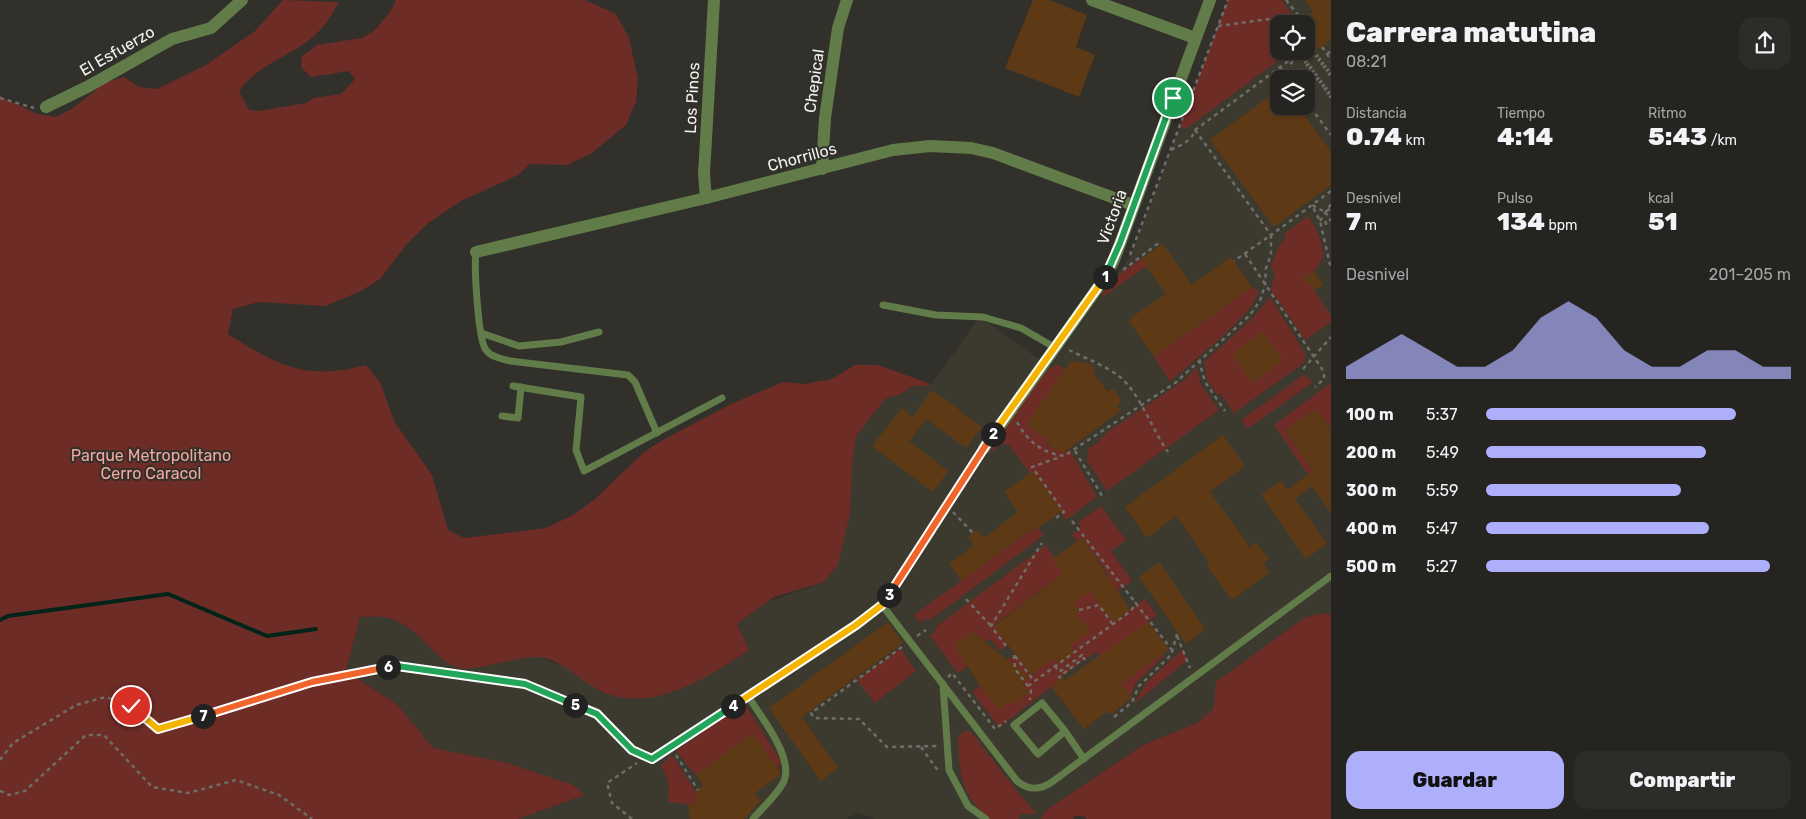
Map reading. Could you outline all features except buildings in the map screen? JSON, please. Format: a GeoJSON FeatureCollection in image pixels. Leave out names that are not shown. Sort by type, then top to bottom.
{"type":"FeatureCollection","features":[{"type":"Feature","properties":{"kind":"street","name":"El Esfuerzo"},"geometry":{"type":"LineString","coordinates":[[46,107],[89,86],[172,39],[211,28],[242,0]]}},
{"type":"Feature","properties":{"kind":"street","name":"Los Pinos"},"geometry":{"type":"LineString","coordinates":[[706,198],[704,174],[714,0]]}},
{"type":"Feature","properties":{"kind":"street","name":"Chepical"},"geometry":{"type":"LineString","coordinates":[[822,169],[825,118],[838,28],[847,0]]}},
{"type":"Feature","properties":{"kind":"street"},"geometry":{"type":"LineString","coordinates":[[1092,0],[1195,38]]}},
{"type":"Feature","properties":{"kind":"street","name":"Victoria"},"geometry":{"type":"LineString","coordinates":[[984,448],[1059,347],[1104,279],[1114,260],[1210,0]]}},
{"type":"Feature","properties":{"kind":"street","name":"Chorrillos"},"geometry":{"type":"LineString","coordinates":[[476,252],[706,198],[871,155],[914,147],[971,148],[1015,160],[1133,206]]}},
{"type":"Feature","properties":{"kind":"lane"},"geometry":{"type":"LineString","coordinates":[[476,252],[475,271],[481,333],[486,350],[493,356],[510,361],[628,375],[635,382],[657,433]]}},
{"type":"Feature","properties":{"kind":"lane"},"geometry":{"type":"LineString","coordinates":[[883,305],[936,315],[983,317],[1021,328],[1059,347]]}},
{"type":"Feature","properties":{"kind":"lane"},"geometry":{"type":"LineString","coordinates":[[481,333],[519,346],[561,342],[599,332]]}},
{"type":"Feature","properties":{"kind":"lane"},"geometry":{"type":"LineString","coordinates":[[513,386],[581,397],[576,450],[584,471],[722,398]]}},
{"type":"Feature","properties":{"kind":"lane"},"geometry":{"type":"LineString","coordinates":[[502,416],[518,418],[522,387]]}},
{"type":"Feature","properties":{"kind":"lane"},"geometry":{"type":"LineString","coordinates":[[397,666],[525,684],[597,714],[632,750],[652,759],[856,625],[882,605],[984,448]]}},
{"type":"Feature","properties":{"kind":"lane"},"geometry":{"type":"LineString","coordinates":[[882,605],[1021,785],[1032,789],[1046,786],[1331,576]]}},
{"type":"Feature","properties":{"kind":"lane"},"geometry":{"type":"LineString","coordinates":[[943,684],[949,770],[968,806],[986,819]]}},
{"type":"Feature","properties":{"kind":"lane"},"geometry":{"type":"LineString","coordinates":[[748,696],[782,751],[786,768],[784,783],[753,819]]}},
{"type":"Feature","properties":{"kind":"lane"},"geometry":{"type":"LineString","coordinates":[[1065,731],[1038,754],[1014,725],[1042,704],[1065,731],[1084,758]]}},
{"type":"Feature","properties":{"kind":"path"},"geometry":{"type":"LineString","coordinates":[[1286,0],[1298,15]]}},
{"type":"Feature","properties":{"kind":"path"},"geometry":{"type":"LineString","coordinates":[[1218,26],[1270,19]]}},
{"type":"Feature","properties":{"kind":"path"},"geometry":{"type":"LineString","coordinates":[[1322,47],[1331,60]]}},
{"type":"Feature","properties":{"kind":"path"},"geometry":{"type":"LineString","coordinates":[[1327,54],[1331,51]]}},
{"type":"Feature","properties":{"kind":"path"},"geometry":{"type":"LineString","coordinates":[[1316,52],[1314,56],[1319,55]]}},
{"type":"Feature","properties":{"kind":"path"},"geometry":{"type":"LineString","coordinates":[[1318,61],[1321,58]]}},
{"type":"Feature","properties":{"kind":"path"},"geometry":{"type":"LineString","coordinates":[[1171,150],[1193,136],[1195,130],[1289,60]]}},
{"type":"Feature","properties":{"kind":"path"},"geometry":{"type":"LineString","coordinates":[[1290,64],[1295,60]]}},
{"type":"Feature","properties":{"kind":"path"},"geometry":{"type":"LineString","coordinates":[[1308,60],[1304,63],[1308,60]]}},
{"type":"Feature","properties":{"kind":"path"},"geometry":{"type":"LineString","coordinates":[[1320,65],[1324,62]]}},
{"type":"Feature","properties":{"kind":"path"},"geometry":{"type":"LineString","coordinates":[[1280,66],[1283,70]]}},
{"type":"Feature","properties":{"kind":"path"},"geometry":{"type":"LineString","coordinates":[[1316,80],[1320,77]]}},
{"type":"Feature","properties":{"kind":"path"},"geometry":{"type":"LineString","coordinates":[[1319,83],[1323,80]]}},
{"type":"Feature","properties":{"kind":"path"},"geometry":{"type":"LineString","coordinates":[[1322,87],[1325,84]]}},
{"type":"Feature","properties":{"kind":"path"},"geometry":{"type":"LineString","coordinates":[[1324,90],[1328,87]]}},
{"type":"Feature","properties":{"kind":"path"},"geometry":{"type":"LineString","coordinates":[[1327,94],[1331,91]]}},
{"type":"Feature","properties":{"kind":"path"},"geometry":{"type":"LineString","coordinates":[[0,98],[35,108],[46,107]]}},
{"type":"Feature","properties":{"kind":"path"},"geometry":{"type":"LineString","coordinates":[[1315,113],[1331,135]]}},
{"type":"Feature","properties":{"kind":"path"},"geometry":{"type":"LineString","coordinates":[[1056,518],[1064,512],[1032,467],[1051,458],[1064,456],[1075,451],[1175,383],[1249,316],[1260,301],[1265,285],[1266,268],[1271,255],[1271,235],[1195,130]]}},
{"type":"Feature","properties":{"kind":"path"},"geometry":{"type":"LineString","coordinates":[[1234,261],[1331,191]]}},
{"type":"Feature","properties":{"kind":"path"},"geometry":{"type":"LineString","coordinates":[[1320,223],[1331,204]]}},
{"type":"Feature","properties":{"kind":"path"},"geometry":{"type":"LineString","coordinates":[[1312,205],[1325,212],[1330,221]]}},
{"type":"Feature","properties":{"kind":"path"},"geometry":{"type":"LineString","coordinates":[[1312,205],[1320,223],[1331,269]]}},
{"type":"Feature","properties":{"kind":"path"},"geometry":{"type":"LineString","coordinates":[[1325,212],[1331,208]]}},
{"type":"Feature","properties":{"kind":"path"},"geometry":{"type":"LineString","coordinates":[[1325,222],[1328,226]]}},
{"type":"Feature","properties":{"kind":"path"},"geometry":{"type":"LineString","coordinates":[[1320,223],[1324,228]]}},
{"type":"Feature","properties":{"kind":"path"},"geometry":{"type":"LineString","coordinates":[[1317,227],[1320,231]]}},
{"type":"Feature","properties":{"kind":"path"},"geometry":{"type":"LineString","coordinates":[[1119,274],[1160,242]]}},
{"type":"Feature","properties":{"kind":"path"},"geometry":{"type":"LineString","coordinates":[[1244,254],[1324,372],[1324,379],[1315,387]]}},
{"type":"Feature","properties":{"kind":"path"},"geometry":{"type":"LineString","coordinates":[[1303,369],[1331,337]]}},
{"type":"Feature","properties":{"kind":"path"},"geometry":{"type":"LineString","coordinates":[[1059,347],[1120,377],[1141,405],[1168,452]]}},
{"type":"Feature","properties":{"kind":"path"},"geometry":{"type":"LineString","coordinates":[[1199,360],[1205,382],[1225,411]]}},
{"type":"Feature","properties":{"kind":"path"},"geometry":{"type":"LineString","coordinates":[[1016,420],[1030,440],[1039,448],[1054,455],[1064,456]]}},
{"type":"Feature","properties":{"kind":"path"},"geometry":{"type":"LineString","coordinates":[[1075,451],[1104,499]]}},
{"type":"Feature","properties":{"kind":"path"},"geometry":{"type":"LineString","coordinates":[[953,512],[972,533]]}},
{"type":"Feature","properties":{"kind":"path"},"geometry":{"type":"LineString","coordinates":[[1072,521],[1124,591],[1136,602],[1172,650]]}},
{"type":"Feature","properties":{"kind":"path"},"geometry":{"type":"LineString","coordinates":[[991,626],[1042,543]]}},
{"type":"Feature","properties":{"kind":"path"},"geometry":{"type":"LineString","coordinates":[[966,599],[991,626],[1006,646]]}},
{"type":"Feature","properties":{"kind":"path"},"geometry":{"type":"LineString","coordinates":[[1028,686],[1071,652],[1131,611],[1136,602]]}},
{"type":"Feature","properties":{"kind":"path"},"geometry":{"type":"LineString","coordinates":[[1079,610],[1099,605],[1113,625]]}},
{"type":"Feature","properties":{"kind":"path"},"geometry":{"type":"LineString","coordinates":[[926,630],[811,713],[814,718],[859,719],[887,747],[941,746]]}},
{"type":"Feature","properties":{"kind":"path"},"geometry":{"type":"LineString","coordinates":[[1114,717],[1132,702],[1139,686],[1171,655],[1177,634],[1194,677]]}},
{"type":"Feature","properties":{"kind":"path"},"geometry":{"type":"LineString","coordinates":[[1030,702],[1031,690],[1015,669],[1014,655],[1034,682]]}},
{"type":"Feature","properties":{"kind":"path"},"geometry":{"type":"LineString","coordinates":[[1055,666],[1059,672],[1083,658],[1059,676],[1061,678]]}},
{"type":"Feature","properties":{"kind":"path"},"geometry":{"type":"LineString","coordinates":[[0,760],[13,743],[76,705],[106,697],[131,706],[158,729],[312,682],[397,666]]}},
{"type":"Feature","properties":{"kind":"path"},"geometry":{"type":"LineString","coordinates":[[943,684],[952,673],[995,729],[1009,718]]}},
{"type":"Feature","properties":{"kind":"path"},"geometry":{"type":"LineString","coordinates":[[0,790],[10,795],[25,791],[86,735],[104,735],[152,787],[188,793],[236,780],[278,795],[312,819]]}},
{"type":"Feature","properties":{"kind":"path"},"geometry":{"type":"LineString","coordinates":[[678,758],[698,790]]}},
{"type":"Feature","properties":{"kind":"path"},"geometry":{"type":"LineString","coordinates":[[632,819],[612,803],[607,784],[632,765],[652,759]]}},
{"type":"Feature","properties":{"kind":"shaded area"},"geometry":{"type":"Polygon","coordinates":[[[1228,0],[1331,0],[1331,615],[1324,613],[1197,723],[1143,745],[1045,811],[1041,819],[875,819],[857,812],[847,819],[518,819],[585,795],[545,776],[508,763],[433,748],[397,704],[346,671],[360,617],[381,615],[399,621],[420,637],[528,657],[540,657],[556,664],[744,639],[737,624],[764,603],[824,582],[838,565],[856,436],[885,399],[901,394],[913,386],[931,384],[980,317],[1050,367],[1131,255],[1228,0]]]}},
{"type":"Feature","properties":{"kind":"green space","name":"Parque Metropolitano Cerro Caracol"},"geometry":{"type":"Polygon","coordinates":[[[283,0],[339,2],[325,25],[313,37],[258,72],[239,91],[249,110],[258,111],[306,103],[314,98],[341,94],[355,79],[349,71],[311,77],[301,67],[302,56],[317,45],[362,38],[374,31],[390,12],[396,0],[585,0],[616,14],[629,38],[638,79],[636,102],[626,125],[592,153],[567,165],[530,164],[518,175],[461,201],[427,224],[407,244],[380,279],[361,291],[325,306],[259,302],[233,309],[228,334],[262,355],[278,362],[293,368],[309,371],[345,370],[366,365],[380,382],[394,421],[432,475],[448,530],[464,538],[546,528],[573,515],[594,500],[644,452],[663,440],[731,404],[783,382],[803,384],[832,379],[855,365],[878,365],[931,384],[913,386],[901,394],[885,399],[856,436],[852,467],[850,513],[838,565],[824,582],[774,597],[737,624],[749,650],[715,672],[677,690],[638,699],[618,697],[599,690],[555,662],[539,657],[530,657],[475,668],[460,668],[444,660],[400,622],[383,617],[360,617],[346,671],[397,704],[433,748],[508,763],[573,785],[585,795],[518,819],[0,819],[0,96],[37,114],[56,117],[72,109],[104,83],[124,77],[139,87],[157,89],[206,65],[255,31],[283,0]]]}},
{"type":"Feature","properties":{"kind":"green space"},"geometry":{"type":"Polygon","coordinates":[[[1228,0],[1282,0],[1291,15],[1270,15],[1270,60],[1279,60],[1186,129],[1180,127],[1228,0]]]}},
{"type":"Feature","properties":{"kind":"green space"},"geometry":{"type":"Polygon","coordinates":[[[1308,216],[1320,237],[1323,252],[1322,259],[1314,271],[1323,285],[1314,290],[1331,316],[1331,322],[1305,340],[1271,290],[1275,274],[1271,266],[1279,246],[1286,238],[1283,235],[1308,216]]]}},
{"type":"Feature","properties":{"kind":"green space"},"geometry":{"type":"Polygon","coordinates":[[[1141,259],[1147,266],[1104,296],[1101,294],[1112,280],[1141,259]]]}},
{"type":"Feature","properties":{"kind":"green space"},"geometry":{"type":"Polygon","coordinates":[[[1252,287],[1259,291],[1254,302],[1234,326],[1170,382],[1154,357],[1252,287]]]}},
{"type":"Feature","properties":{"kind":"green space"},"geometry":{"type":"Polygon","coordinates":[[[1270,297],[1306,355],[1304,363],[1234,413],[1220,393],[1217,395],[1207,380],[1204,362],[1252,319],[1270,297]]]}},
{"type":"Feature","properties":{"kind":"green space"},"geometry":{"type":"Polygon","coordinates":[[[1058,365],[1065,369],[1027,425],[1046,435],[1048,445],[1052,449],[1061,449],[1064,452],[1069,449],[1097,497],[1066,520],[1033,471],[1030,473],[1009,445],[1001,444],[989,454],[1012,413],[1050,368],[1058,365]]]}},
{"type":"Feature","properties":{"kind":"green space"},"geometry":{"type":"Polygon","coordinates":[[[1197,367],[1200,383],[1219,410],[1107,491],[1087,461],[1088,449],[1105,434],[1183,381],[1197,367]]]}},
{"type":"Feature","properties":{"kind":"green space"},"geometry":{"type":"Polygon","coordinates":[[[1305,374],[1312,383],[1247,429],[1241,420],[1305,374]]]}},
{"type":"Feature","properties":{"kind":"green space"},"geometry":{"type":"Polygon","coordinates":[[[1331,383],[1331,429],[1316,409],[1285,431],[1313,471],[1308,474],[1274,425],[1331,383]]]}},
{"type":"Feature","properties":{"kind":"green space"},"geometry":{"type":"Polygon","coordinates":[[[1101,506],[1126,540],[1111,551],[1132,581],[1117,592],[1113,623],[1145,599],[1157,615],[1148,622],[1164,656],[1136,683],[1130,696],[1096,652],[1067,672],[1050,688],[999,727],[972,692],[980,686],[999,709],[1005,703],[1017,702],[1029,693],[1008,666],[1007,660],[1021,650],[1032,675],[1071,645],[1077,614],[1053,581],[994,625],[1008,645],[1000,651],[991,639],[986,642],[973,632],[957,642],[968,666],[958,673],[930,636],[935,633],[936,627],[1046,545],[1080,597],[1109,576],[1082,538],[1077,541],[1072,535],[1081,528],[1078,522],[1101,506]]]}},
{"type":"Feature","properties":{"kind":"green space"},"geometry":{"type":"Polygon","coordinates":[[[1038,528],[1044,535],[930,620],[925,619],[919,623],[914,615],[1031,530],[1033,532],[1038,528]]]}},
{"type":"Feature","properties":{"kind":"green space"},"geometry":{"type":"Polygon","coordinates":[[[1324,613],[1331,615],[1331,819],[1087,819],[1083,816],[1075,816],[1073,819],[1041,819],[1045,811],[1143,745],[1197,723],[1214,708],[1216,682],[1304,618],[1324,613]]]}},
{"type":"Feature","properties":{"kind":"green space"},"geometry":{"type":"Polygon","coordinates":[[[900,648],[916,671],[875,703],[857,680],[900,648]]]}},
{"type":"Feature","properties":{"kind":"green space"},"geometry":{"type":"Polygon","coordinates":[[[1183,649],[1188,660],[1134,704],[1146,683],[1183,649]]]}},
{"type":"Feature","properties":{"kind":"green space"},"geometry":{"type":"Polygon","coordinates":[[[744,703],[782,763],[777,767],[752,733],[696,775],[676,751],[744,703]]]}},
{"type":"Feature","properties":{"kind":"green space"},"geometry":{"type":"Polygon","coordinates":[[[964,731],[970,731],[1037,814],[1019,814],[1019,819],[989,819],[979,809],[967,791],[961,773],[958,737],[964,731]]]}},
{"type":"Feature","properties":{"kind":"green space"},"geometry":{"type":"Polygon","coordinates":[[[672,755],[696,792],[697,805],[667,802],[668,783],[660,766],[672,755]]]}},
{"type":"Feature","properties":{"kind":"waterway"},"geometry":{"type":"LineString","coordinates":[[0,620],[8,616],[168,594],[267,636],[316,629]]}},
{"type":"Feature","properties":{"kind":"route"},"geometry":{"type":"LineString","coordinates":[[131,706],[158,729],[312,682],[397,666],[525,684],[597,714],[632,750],[652,759],[856,625],[882,605],[971,467],[1054,347],[1104,279],[1114,260],[1173,98]]}}]}
